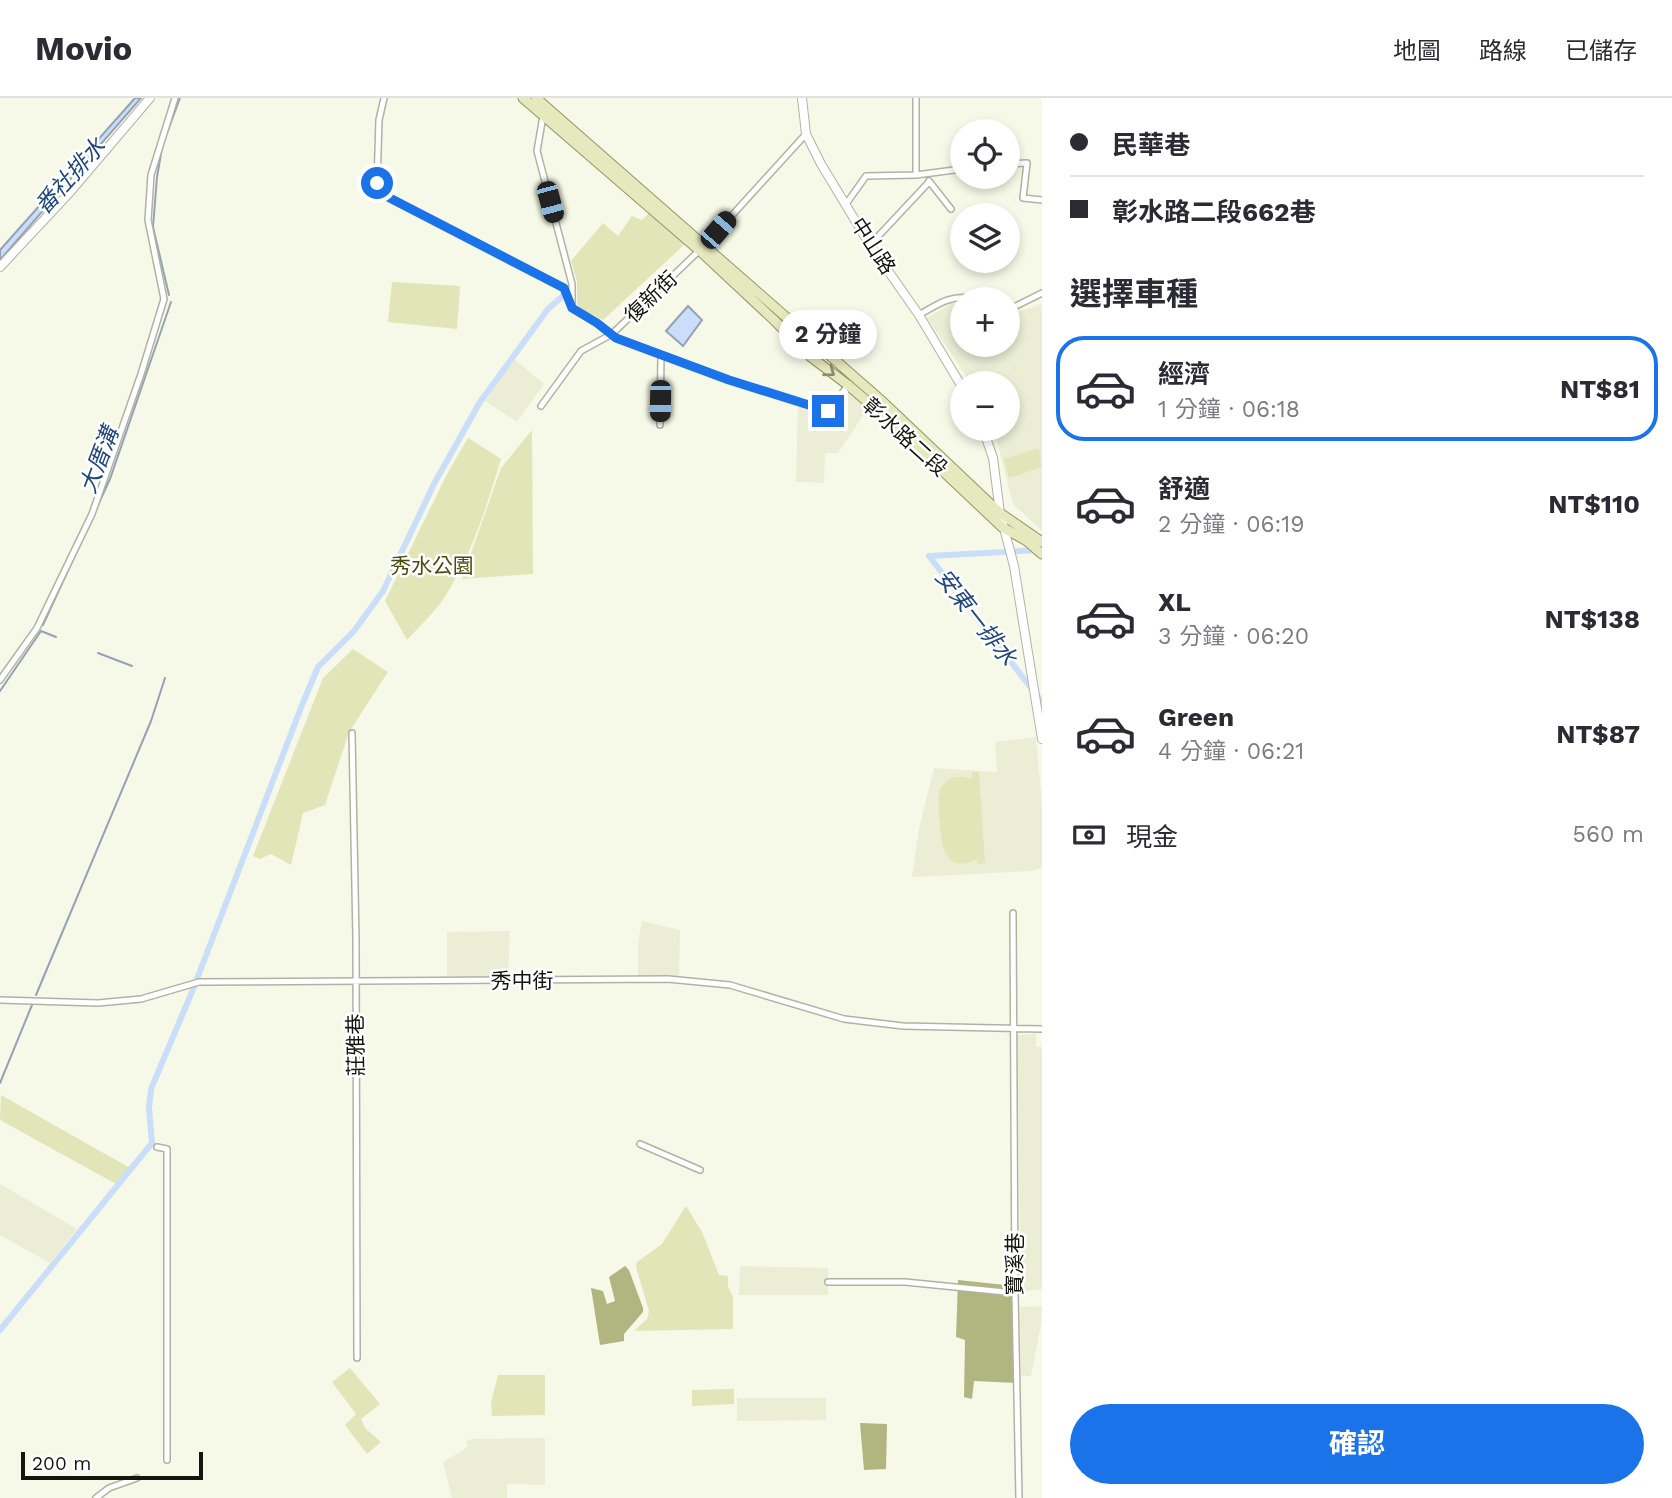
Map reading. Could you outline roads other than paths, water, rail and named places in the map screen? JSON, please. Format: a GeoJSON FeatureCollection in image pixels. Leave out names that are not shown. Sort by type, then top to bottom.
{"type":"FeatureCollection","features":[{"type":"Feature","properties":{"kind":"main road","name":"彰水路二段"},"geometry":{"type":"LineString","coordinates":[[523,98],[545,112],[702,247],[1000,513],[1041,541]]}},
{"type":"Feature","properties":{"kind":"main road","name":"彰水路二段"},"geometry":{"type":"LineString","coordinates":[[536,98],[545,112]]}},
{"type":"Feature","properties":{"kind":"main road","name":"彰水路二段"},"geometry":{"type":"LineString","coordinates":[[702,247],[811,357],[851,381]]}},
{"type":"Feature","properties":{"kind":"main road","name":"彰水路二段"},"geometry":{"type":"LineString","coordinates":[[893,418],[1002,527],[1027,541],[1042,554]]}},
{"type":"Feature","properties":{"kind":"street"},"geometry":{"type":"LineString","coordinates":[[0,267],[71,191],[150,98]]}},
{"type":"Feature","properties":{"kind":"street"},"geometry":{"type":"LineString","coordinates":[[0,680],[37,628],[92,514],[164,299],[148,220],[151,175],[174,98]]}},
{"type":"Feature","properties":{"kind":"street"},"geometry":{"type":"LineString","coordinates":[[384,98],[379,120],[377,183],[384,195],[564,288],[572,308],[616,338],[729,380],[828,411],[851,381]]}},
{"type":"Feature","properties":{"kind":"street"},"geometry":{"type":"LineString","coordinates":[[553,98],[545,112],[537,151],[572,284],[572,308]]}},
{"type":"Feature","properties":{"kind":"street","name":"中山路"},"geometry":{"type":"LineString","coordinates":[[802,98],[806,134],[870,245],[919,315],[952,371]]}},
{"type":"Feature","properties":{"kind":"street"},"geometry":{"type":"LineString","coordinates":[[916,98],[916,175]]}},
{"type":"Feature","properties":{"kind":"street","name":"復新街"},"geometry":{"type":"LineString","coordinates":[[541,406],[581,351],[612,334],[702,247],[806,134]]}},
{"type":"Feature","properties":{"kind":"street"},"geometry":{"type":"LineString","coordinates":[[1020,163],[1027,163],[1023,198],[1042,200]]}},
{"type":"Feature","properties":{"kind":"street"},"geometry":{"type":"LineString","coordinates":[[846,204],[866,176],[916,175],[950,171]]}},
{"type":"Feature","properties":{"kind":"street"},"geometry":{"type":"LineString","coordinates":[[924,174],[950,208]]}},
{"type":"Feature","properties":{"kind":"street"},"geometry":{"type":"LineString","coordinates":[[870,245],[929,182]]}},
{"type":"Feature","properties":{"kind":"street"},"geometry":{"type":"LineString","coordinates":[[1020,304],[1042,293]]}},
{"type":"Feature","properties":{"kind":"street"},"geometry":{"type":"LineString","coordinates":[[919,315],[950,299]]}},
{"type":"Feature","properties":{"kind":"street"},"geometry":{"type":"LineString","coordinates":[[660,425],[661,355]]}},
{"type":"Feature","properties":{"kind":"street"},"geometry":{"type":"LineString","coordinates":[[987,441],[993,458],[1002,527],[1014,566],[1042,738]]}},
{"type":"Feature","properties":{"kind":"street","name":"莊雅巷"},"geometry":{"type":"LineString","coordinates":[[352,733],[356,939],[357,1358]]}},
{"type":"Feature","properties":{"kind":"street","name":"寶溪巷"},"geometry":{"type":"LineString","coordinates":[[1013,913],[1019,1498]]}},
{"type":"Feature","properties":{"kind":"street","name":"秀中街"},"geometry":{"type":"LineString","coordinates":[[0,1000],[98,1003],[141,999],[199,982],[543,982],[668,979],[730,985],[844,1019],[903,1026],[1042,1029]]}},
{"type":"Feature","properties":{"kind":"street"},"geometry":{"type":"LineString","coordinates":[[640,1144],[700,1170]]}},
{"type":"Feature","properties":{"kind":"street"},"geometry":{"type":"LineString","coordinates":[[157,1147],[167,1149],[167,1460]]}},
{"type":"Feature","properties":{"kind":"street"},"geometry":{"type":"LineString","coordinates":[[828,1282],[905,1282],[1015,1293]]}},
{"type":"Feature","properties":{"kind":"street"},"geometry":{"type":"LineString","coordinates":[[96,1498],[109,1488],[137,1478]]}},
{"type":"Feature","properties":{"kind":"water","name":"番社排水"},"geometry":{"type":"Polygon","coordinates":[[[135,98],[141,98],[0,260],[0,250],[135,98]]]}},
{"type":"Feature","properties":{"kind":"water"},"geometry":{"type":"Polygon","coordinates":[[[688,306],[702,320],[683,346],[666,331],[688,306]]]}},
{"type":"Feature","properties":{"kind":"waterway","name":"大厝溝"},"geometry":{"type":"LineString","coordinates":[[167,133],[180,98]]}},
{"type":"Feature","properties":{"kind":"waterway","name":"大厝溝"},"geometry":{"type":"LineString","coordinates":[[162,148],[153,227],[169,295]]}},
{"type":"Feature","properties":{"kind":"waterway"},"geometry":{"type":"LineString","coordinates":[[0,1330],[152,1143],[149,1108],[151,1089],[192,992],[318,667],[354,631],[383,591],[435,482],[480,402],[548,309],[565,294]]}},
{"type":"Feature","properties":{"kind":"waterway","name":"大厝溝"},"geometry":{"type":"LineString","coordinates":[[43,625],[110,479],[171,302]]}},
{"type":"Feature","properties":{"kind":"waterway","name":"安東一排水"},"geometry":{"type":"LineString","coordinates":[[1040,550],[929,556],[1042,702]]}},
{"type":"Feature","properties":{"kind":"waterway"},"geometry":{"type":"LineString","coordinates":[[41,631],[56,637]]}},
{"type":"Feature","properties":{"kind":"waterway","name":"大厝溝"},"geometry":{"type":"LineString","coordinates":[[0,691],[41,631]]}},
{"type":"Feature","properties":{"kind":"waterway"},"geometry":{"type":"LineString","coordinates":[[98,653],[132,666]]}},
{"type":"Feature","properties":{"kind":"waterway"},"geometry":{"type":"LineString","coordinates":[[36,995],[151,721],[165,678]]}},
{"type":"Feature","properties":{"kind":"waterway"},"geometry":{"type":"LineString","coordinates":[[0,1083],[32,1005]]}},
{"type":"Feature","properties":{"kind":"park label","name":"秀水公園"},"geometry":{"type":"Point","coordinates":[432,566]}}]}
